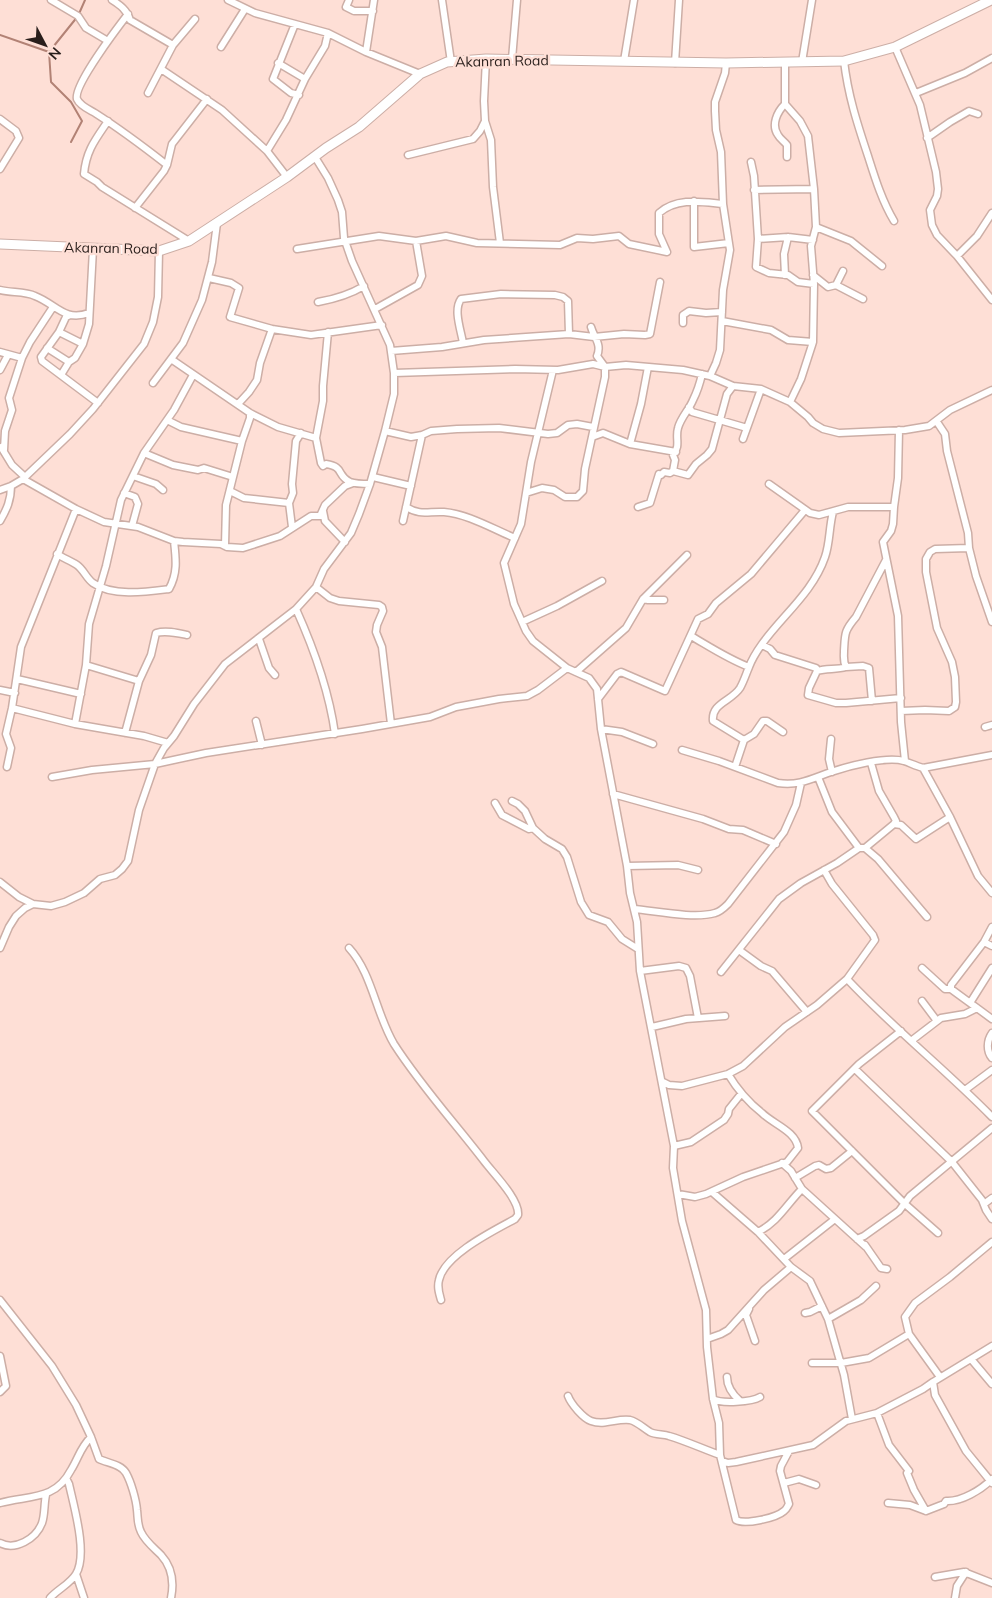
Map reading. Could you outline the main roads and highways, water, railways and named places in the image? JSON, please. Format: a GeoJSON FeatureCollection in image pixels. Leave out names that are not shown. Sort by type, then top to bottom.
{"type":"FeatureCollection","features":[{"type":"Feature","properties":{"kind":"main road","name":"Akanran Road"},"geometry":{"type":"LineString","coordinates":[[0,244],[159,251],[189,241],[359,127],[420,74],[435,66],[451,62],[486,59],[675,63],[844,61],[895,47],[975,4],[991,0]]}},
{"type":"Feature","properties":{"kind":"waterway"},"geometry":{"type":"LineString","coordinates":[[71,142],[82,121],[71,102],[51,82],[49,52],[78,16],[85,0]]}},
{"type":"Feature","properties":{"kind":"waterway"},"geometry":{"type":"LineString","coordinates":[[0,35],[49,52]]}}]}
